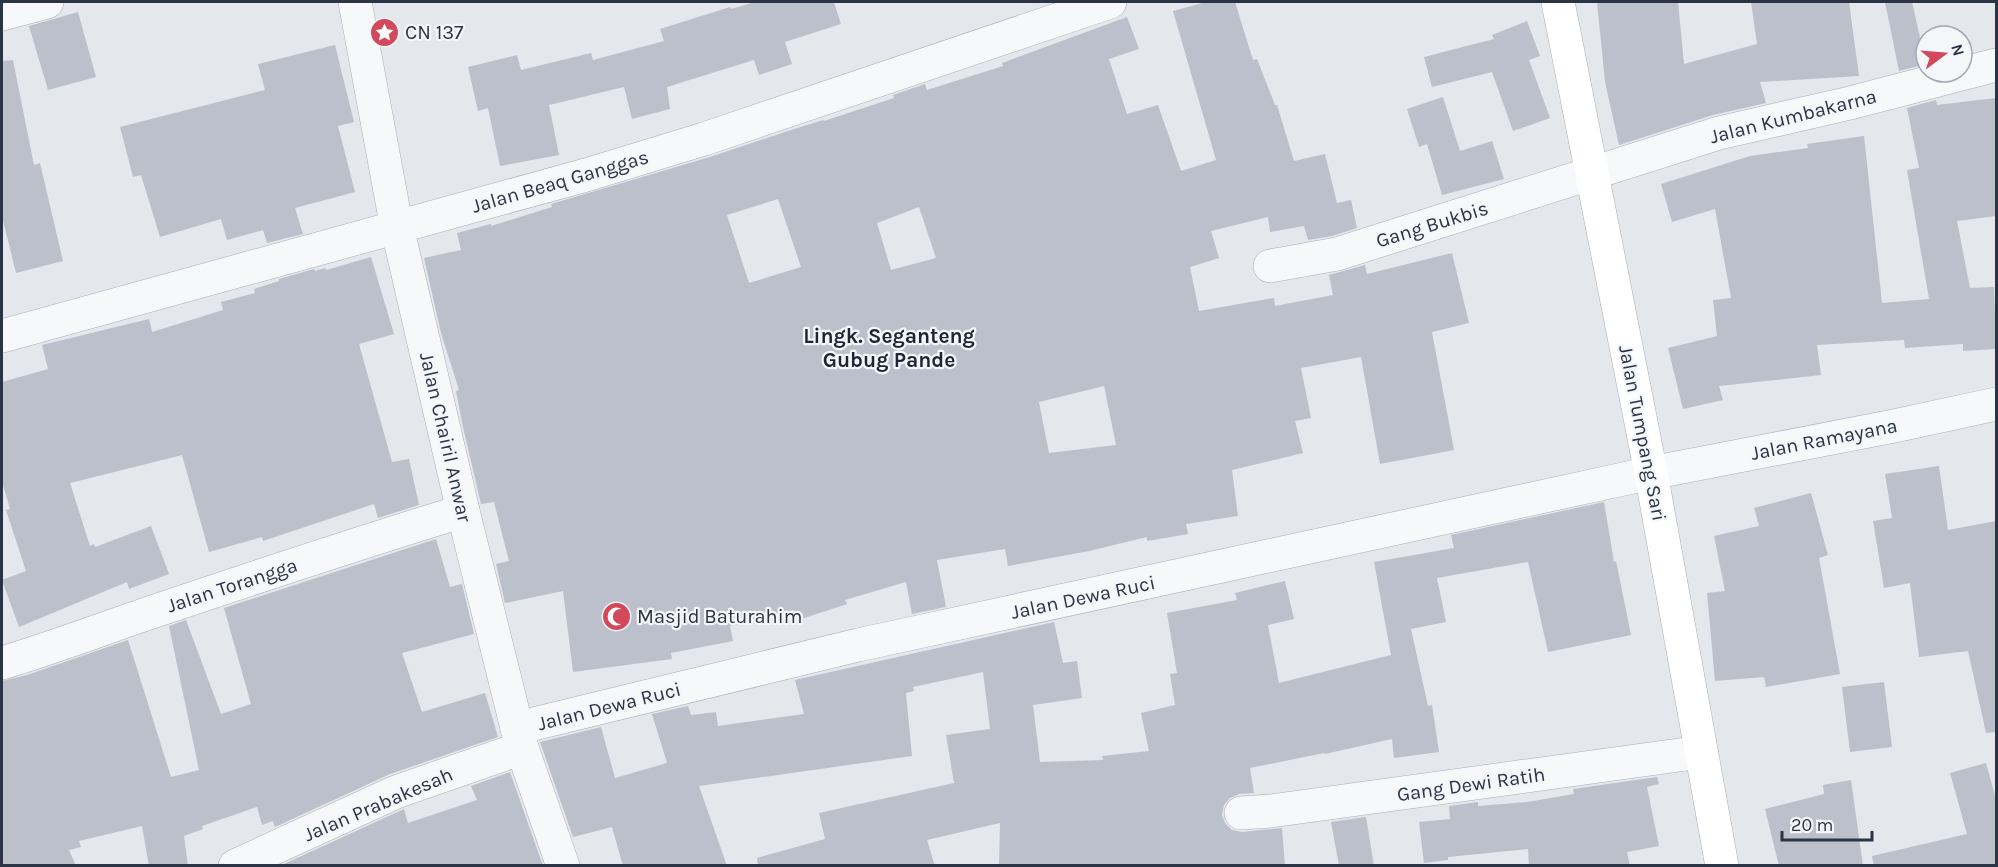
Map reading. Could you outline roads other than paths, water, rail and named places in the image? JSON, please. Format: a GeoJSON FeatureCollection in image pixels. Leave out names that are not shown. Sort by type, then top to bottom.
{"type":"FeatureCollection","features":[{"type":"Feature","properties":{"kind":"main road","name":"Jalan Tumpang Sari"},"geometry":{"type":"LineString","coordinates":[[1558,2],[1651,473],[1722,866]]}},
{"type":"Feature","properties":{"kind":"street"},"geometry":{"type":"LineString","coordinates":[[2,14],[47,2]]}},
{"type":"Feature","properties":{"kind":"street","name":"Jalan Chairil Anwar"},"geometry":{"type":"LineString","coordinates":[[355,2],[397,227],[463,510],[519,738],[563,866]]}},
{"type":"Feature","properties":{"kind":"street","name":"Jalan Beaq Ganggas"},"geometry":{"type":"LineString","coordinates":[[2,336],[586,175],[704,139],[1110,2]]}},
{"type":"Feature","properties":{"kind":"street","name":"Jalan Kumbakarna"},"geometry":{"type":"LineString","coordinates":[[1592,174],[1719,133],[1850,103],[1996,65]]}},
{"type":"Feature","properties":{"kind":"street","name":"Gang Bukbis"},"geometry":{"type":"LineString","coordinates":[[1270,266],[1337,254],[1592,174]]}},
{"type":"Feature","properties":{"kind":"street","name":"Jalan Ramayana"},"geometry":{"type":"LineString","coordinates":[[1651,473],[1996,404]]}},
{"type":"Feature","properties":{"kind":"street","name":"Jalan Dewa Ruci"},"geometry":{"type":"LineString","coordinates":[[519,738],[858,645],[1651,473]]}},
{"type":"Feature","properties":{"kind":"street","name":"Jalan Torangga"},"geometry":{"type":"LineString","coordinates":[[2,663],[463,510]]}},
{"type":"Feature","properties":{"kind":"street","name":"Jalan Prabakesah"},"geometry":{"type":"LineString","coordinates":[[236,866],[519,738]]}},
{"type":"Feature","properties":{"kind":"street","name":"Gang Dewi Ratih"},"geometry":{"type":"LineString","coordinates":[[1241,813],[1282,810],[1701,752]]}},
{"type":"Feature","properties":{"kind":"place","name":"CN 137"},"geometry":{"type":"Point","coordinates":[384,32]}},
{"type":"Feature","properties":{"kind":"place","name":"Masjid Baturahim"},"geometry":{"type":"Point","coordinates":[616,616]}},
{"type":"Feature","properties":{"kind":"district","name":"Lingk. Seganteng Gubug Pande"},"geometry":{"type":"Point","coordinates":[889,348]}}]}
